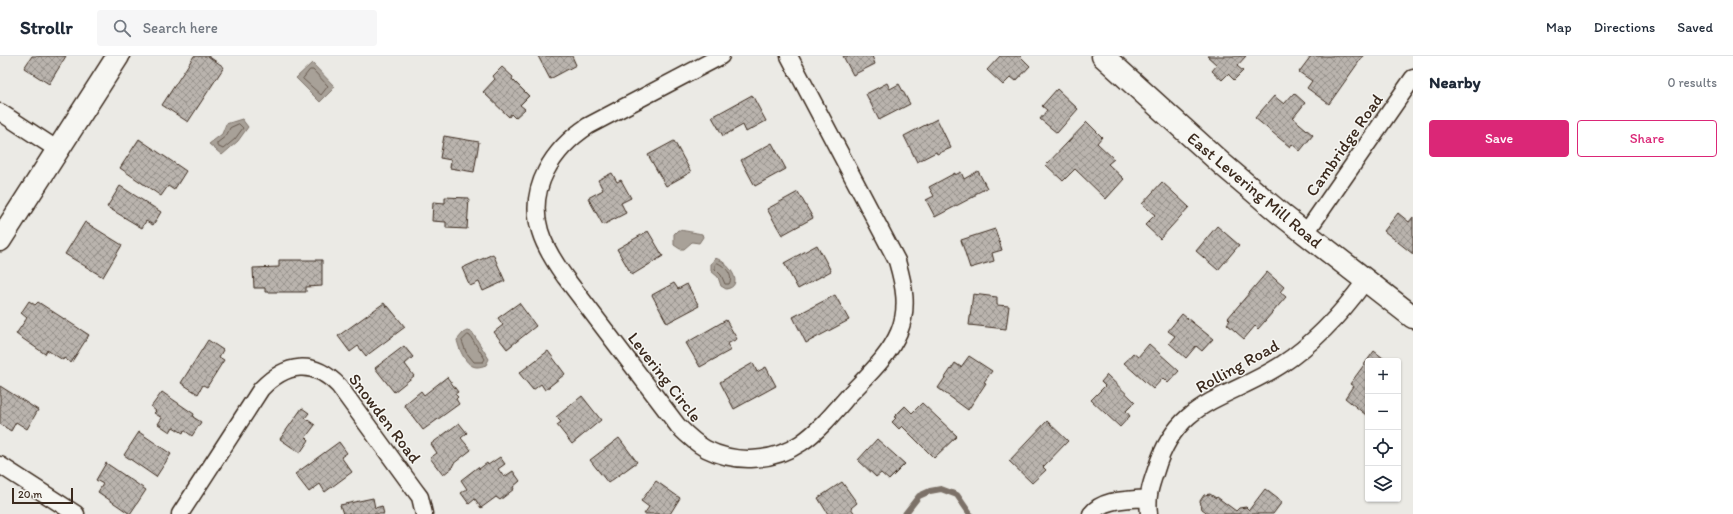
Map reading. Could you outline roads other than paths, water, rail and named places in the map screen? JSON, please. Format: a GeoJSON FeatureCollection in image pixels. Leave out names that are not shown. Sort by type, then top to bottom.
{"type":"FeatureCollection","features":[{"type":"Feature","properties":{"kind":"street"},"geometry":{"type":"LineString","coordinates":[[0,240],[118,56]]}},
{"type":"Feature","properties":{"kind":"street","name":"Levering Circle"},"geometry":{"type":"LineString","coordinates":[[721,56],[588,126],[572,137],[557,152],[546,169],[539,189],[537,211],[540,231],[550,255],[674,421],[691,440],[706,449],[726,456],[744,459],[764,458],[782,453],[801,443],[816,431],[890,349],[899,332],[904,311],[904,287],[897,261],[789,56]]}},
{"type":"Feature","properties":{"kind":"street","name":"East Levering Mill Road"},"geometry":{"type":"LineString","coordinates":[[1103,56],[1222,164],[1305,234],[1413,317]]}},
{"type":"Feature","properties":{"kind":"street","name":"Cambridge Road"},"geometry":{"type":"LineString","coordinates":[[1305,234],[1413,78]]}},
{"type":"Feature","properties":{"kind":"street"},"geometry":{"type":"LineString","coordinates":[[0,112],[58,150]]}},
{"type":"Feature","properties":{"kind":"street","name":"Rolling Road"},"geometry":{"type":"LineString","coordinates":[[1149,514],[1147,498],[1157,464],[1164,447],[1177,427],[1192,413],[1210,401],[1257,378],[1302,350],[1325,330],[1344,310],[1366,280]]}},
{"type":"Feature","properties":{"kind":"street","name":"Snowden Road"},"geometry":{"type":"LineString","coordinates":[[180,514],[261,389],[279,373],[289,368],[302,367],[323,372],[339,386],[420,497],[424,514]]}},
{"type":"Feature","properties":{"kind":"street"},"geometry":{"type":"LineString","coordinates":[[0,464],[76,514]]}},
{"type":"Feature","properties":{"kind":"street"},"geometry":{"type":"LineString","coordinates":[[1091,514],[1094,510],[1106,504],[1147,498]]}},
{"type":"Feature","properties":{"kind":"water"},"geometry":{"type":"Polygon","coordinates":[[[312,63],[335,87],[320,102],[296,78],[312,63]]]}},
{"type":"Feature","properties":{"kind":"water"},"geometry":{"type":"Polygon","coordinates":[[[242,119],[248,127],[238,141],[222,155],[209,144],[222,134],[226,124],[242,119]]]}},
{"type":"Feature","properties":{"kind":"water"},"geometry":{"type":"Polygon","coordinates":[[[678,230],[702,234],[703,237],[699,243],[692,242],[684,249],[680,249],[674,245],[674,234],[678,230]]]}},
{"type":"Feature","properties":{"kind":"water"},"geometry":{"type":"Polygon","coordinates":[[[715,258],[725,264],[733,274],[735,283],[732,287],[726,289],[721,286],[718,277],[711,271],[711,264],[715,258]]]}},
{"type":"Feature","properties":{"kind":"water"},"geometry":{"type":"Polygon","coordinates":[[[467,331],[472,332],[489,359],[486,365],[478,367],[473,366],[466,361],[459,348],[457,340],[467,331]]]}},
{"type":"Feature","properties":{"kind":"waterway"},"geometry":{"type":"LineString","coordinates":[[905,514],[919,496],[930,491],[941,489],[957,495],[970,514]]}}]}
